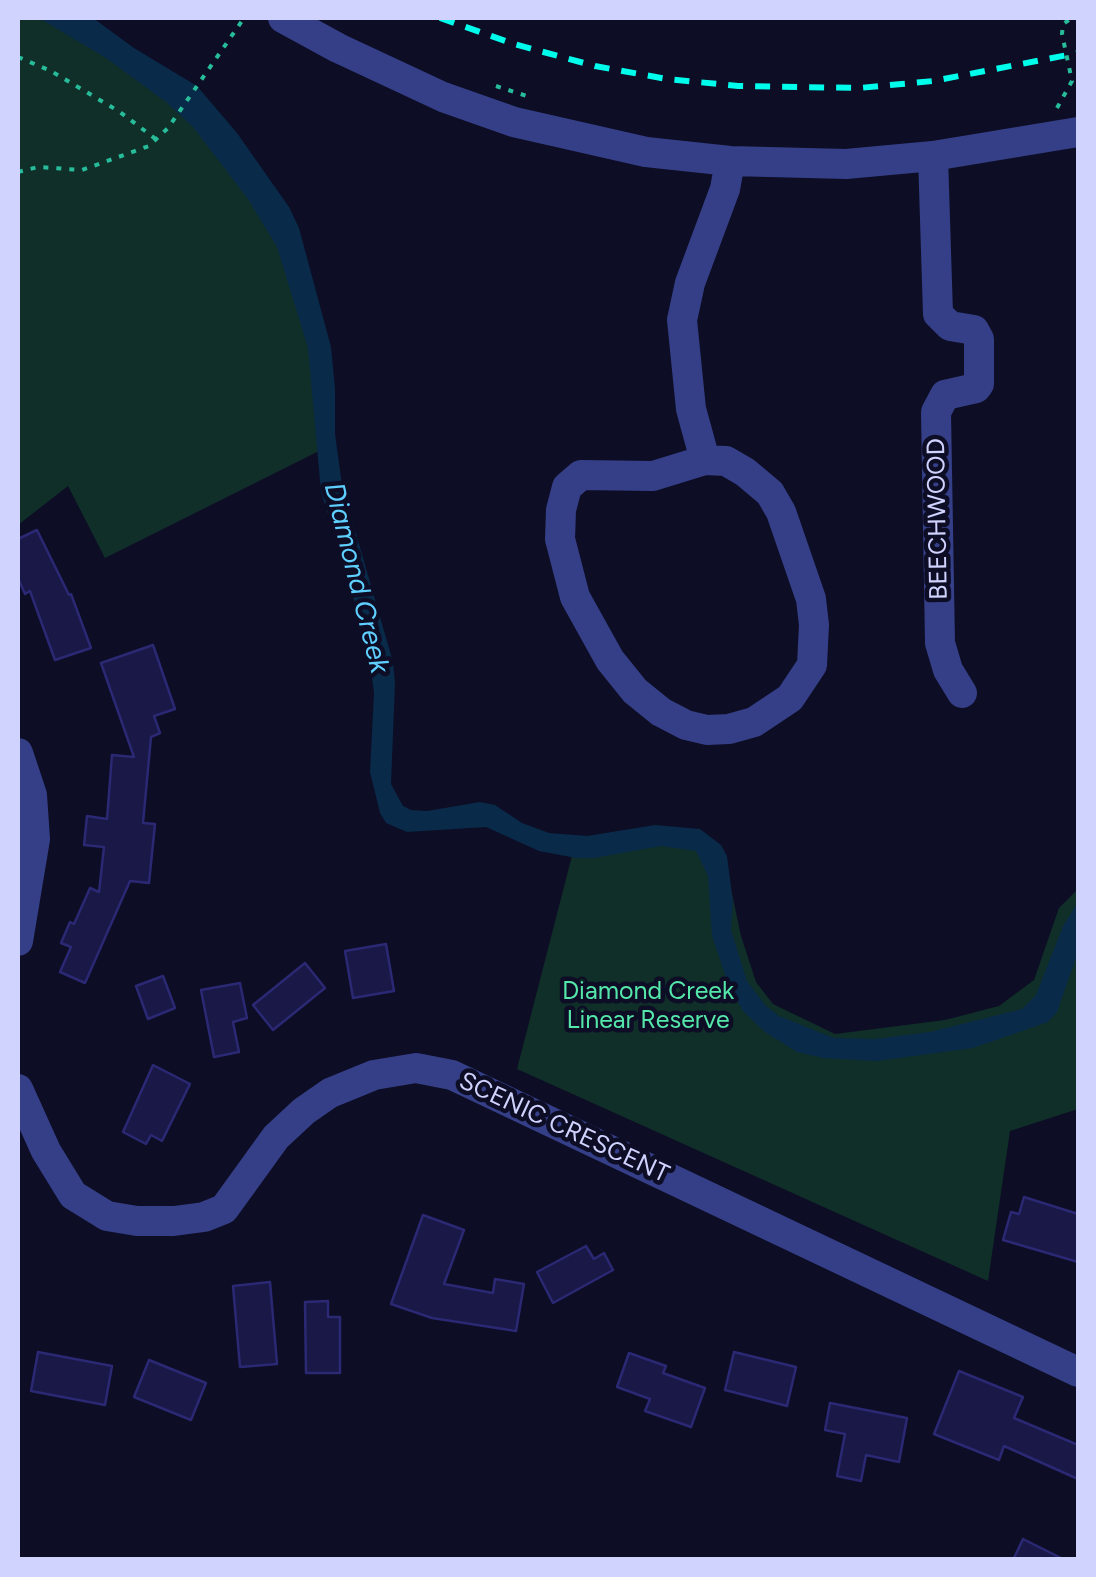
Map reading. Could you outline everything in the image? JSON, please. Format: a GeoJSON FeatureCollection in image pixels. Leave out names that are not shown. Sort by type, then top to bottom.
{"type":"FeatureCollection","features":[{"type":"Feature","properties":{"kind":"street"},"geometry":{"type":"LineString","coordinates":[[284,18],[443,97],[514,122],[646,152],[730,161],[846,164],[933,156],[1078,132]]}},
{"type":"Feature","properties":{"kind":"street","name":"BEECHWOOD"},"geometry":{"type":"LineString","coordinates":[[933,156],[938,314],[950,326],[974,330],[979,339],[980,384],[945,395],[936,412],[940,642],[948,670],[962,693]]}},
{"type":"Feature","properties":{"kind":"street"},"geometry":{"type":"LineString","coordinates":[[705,460],[691,409],[682,320],[690,283],[725,190],[730,161]]}},
{"type":"Feature","properties":{"kind":"street"},"geometry":{"type":"LineString","coordinates":[[705,460],[726,461],[770,493],[782,512],[811,599],[814,624],[812,665],[790,698],[754,722],[730,729],[707,730],[686,725],[661,712],[635,691],[610,660],[575,596],[560,539],[567,487],[580,475],[653,476],[705,460]]}},
{"type":"Feature","properties":{"kind":"street"},"geometry":{"type":"LineString","coordinates":[[18,753],[32,795],[35,839],[18,941]]}},
{"type":"Feature","properties":{"kind":"street","name":"SCENIC CRESCENT"},"geometry":{"type":"LineString","coordinates":[[18,1089],[46,1151],[73,1194],[107,1216],[174,1221],[224,1209],[276,1137],[330,1093],[374,1074],[416,1068],[452,1075],[1078,1372]]}},
{"type":"Feature","properties":{"kind":"path"},"geometry":{"type":"LineString","coordinates":[[18,172],[92,168],[140,151],[168,128],[244,18]]}},
{"type":"Feature","properties":{"kind":"path"},"geometry":{"type":"LineString","coordinates":[[1052,111],[1065,97],[1072,81],[1062,28],[1072,18]]}},
{"type":"Feature","properties":{"kind":"path"},"geometry":{"type":"LineString","coordinates":[[18,57],[120,112],[156,140]]}},
{"type":"Feature","properties":{"kind":"path"},"geometry":{"type":"LineString","coordinates":[[486,82],[540,100]]}},
{"type":"Feature","properties":{"kind":"green space"},"geometry":{"type":"Polygon","coordinates":[[[18,18],[73,18],[176,88],[305,282],[319,451],[105,558],[68,486],[18,525],[18,18]]]}},
{"type":"Feature","properties":{"kind":"green space","name":"Diamond Creek Linear Reserve"},"geometry":{"type":"Polygon","coordinates":[[[655,831],[724,856],[741,936],[756,982],[773,1004],[835,1034],[945,1020],[999,1006],[1034,980],[1059,908],[1078,889],[1078,1109],[1010,1131],[988,1281],[517,1069],[574,848],[655,831]]]}},
{"type":"Feature","properties":{"kind":"water","name":"Diamond Creek"},"geometry":{"type":"Polygon","coordinates":[[[39,18],[93,18],[197,86],[237,133],[289,207],[299,228],[331,347],[342,485],[393,662],[391,784],[403,806],[427,811],[480,802],[495,805],[522,823],[549,833],[587,836],[655,825],[700,829],[721,845],[727,856],[733,902],[731,930],[747,981],[779,1016],[834,1038],[875,1039],[930,1032],[1022,1009],[1036,995],[1063,926],[1078,902],[1078,952],[1057,1012],[1048,1022],[973,1048],[877,1061],[823,1058],[797,1052],[765,1032],[743,1011],[729,986],[712,936],[708,876],[696,851],[661,846],[576,858],[539,851],[486,827],[407,832],[386,823],[370,772],[374,693],[368,646],[321,492],[308,348],[277,247],[248,199],[193,127],[106,58],[39,18]]]}},
{"type":"Feature","properties":{"kind":"building"},"geometry":{"type":"Polygon","coordinates":[[[37,530],[71,594],[91,648],[55,660],[30,591],[25,594],[18,578],[18,539],[37,530]]]}},
{"type":"Feature","properties":{"kind":"building"},"geometry":{"type":"Polygon","coordinates":[[[153,645],[175,709],[154,716],[160,733],[151,737],[143,823],[155,824],[149,883],[130,881],[85,983],[60,972],[71,947],[61,943],[70,922],[74,924],[90,888],[99,892],[104,847],[84,845],[87,816],[107,819],[112,755],[134,757],[101,663],[153,645]]]}},
{"type":"Feature","properties":{"kind":"building"},"geometry":{"type":"Polygon","coordinates":[[[386,944],[394,991],[353,998],[345,951],[386,944]]]}},
{"type":"Feature","properties":{"kind":"building"},"geometry":{"type":"Polygon","coordinates":[[[305,963],[325,988],[273,1030],[253,1005],[305,963]]]}},
{"type":"Feature","properties":{"kind":"building"},"geometry":{"type":"Polygon","coordinates":[[[163,976],[175,1008],[148,1019],[136,986],[163,976]]]}},
{"type":"Feature","properties":{"kind":"building"},"geometry":{"type":"Polygon","coordinates":[[[240,983],[247,1018],[233,1022],[239,1052],[214,1057],[201,990],[240,983]]]}},
{"type":"Feature","properties":{"kind":"building"},"geometry":{"type":"Polygon","coordinates":[[[153,1065],[190,1084],[162,1141],[151,1135],[146,1144],[123,1132],[153,1065]]]}},
{"type":"Feature","properties":{"kind":"building"},"geometry":{"type":"Polygon","coordinates":[[[1024,1197],[1078,1214],[1078,1262],[1003,1240],[1011,1212],[1019,1214],[1024,1197]]]}},
{"type":"Feature","properties":{"kind":"building"},"geometry":{"type":"Polygon","coordinates":[[[423,1215],[464,1230],[444,1284],[493,1293],[495,1279],[524,1284],[516,1331],[432,1318],[391,1304],[423,1215]]]}},
{"type":"Feature","properties":{"kind":"building"},"geometry":{"type":"Polygon","coordinates":[[[586,1246],[594,1259],[604,1253],[613,1270],[553,1303],[537,1272],[586,1246]]]}},
{"type":"Feature","properties":{"kind":"building"},"geometry":{"type":"Polygon","coordinates":[[[270,1282],[277,1364],[240,1367],[233,1286],[270,1282]]]}},
{"type":"Feature","properties":{"kind":"building"},"geometry":{"type":"Polygon","coordinates":[[[328,1301],[328,1317],[340,1317],[340,1373],[306,1373],[305,1302],[328,1301]]]}},
{"type":"Feature","properties":{"kind":"building"},"geometry":{"type":"Polygon","coordinates":[[[38,1352],[112,1366],[105,1405],[31,1391],[38,1352]]]}},
{"type":"Feature","properties":{"kind":"building"},"geometry":{"type":"Polygon","coordinates":[[[734,1352],[796,1367],[787,1406],[725,1390],[734,1352]]]}},
{"type":"Feature","properties":{"kind":"building"},"geometry":{"type":"Polygon","coordinates":[[[629,1353],[666,1366],[663,1373],[705,1388],[691,1427],[645,1411],[650,1399],[617,1387],[629,1353]]]}},
{"type":"Feature","properties":{"kind":"building"},"geometry":{"type":"Polygon","coordinates":[[[149,1360],[206,1383],[191,1420],[134,1397],[149,1360]]]}},
{"type":"Feature","properties":{"kind":"building"},"geometry":{"type":"Polygon","coordinates":[[[959,1371],[1023,1397],[1014,1418],[1078,1445],[1078,1479],[1004,1446],[999,1460],[934,1434],[959,1371]]]}},
{"type":"Feature","properties":{"kind":"building"},"geometry":{"type":"Polygon","coordinates":[[[830,1403],[907,1418],[899,1462],[866,1455],[861,1481],[837,1476],[845,1434],[825,1430],[830,1403]]]}},
{"type":"Feature","properties":{"kind":"building"},"geometry":{"type":"Polygon","coordinates":[[[1023,1539],[1065,1560],[1013,1560],[1023,1539]]]}},
{"type":"Feature","properties":{"kind":"railway"},"geometry":{"type":"LineString","coordinates":[[440,18],[595,66],[738,86],[859,88],[933,81],[1078,53]]}}]}
